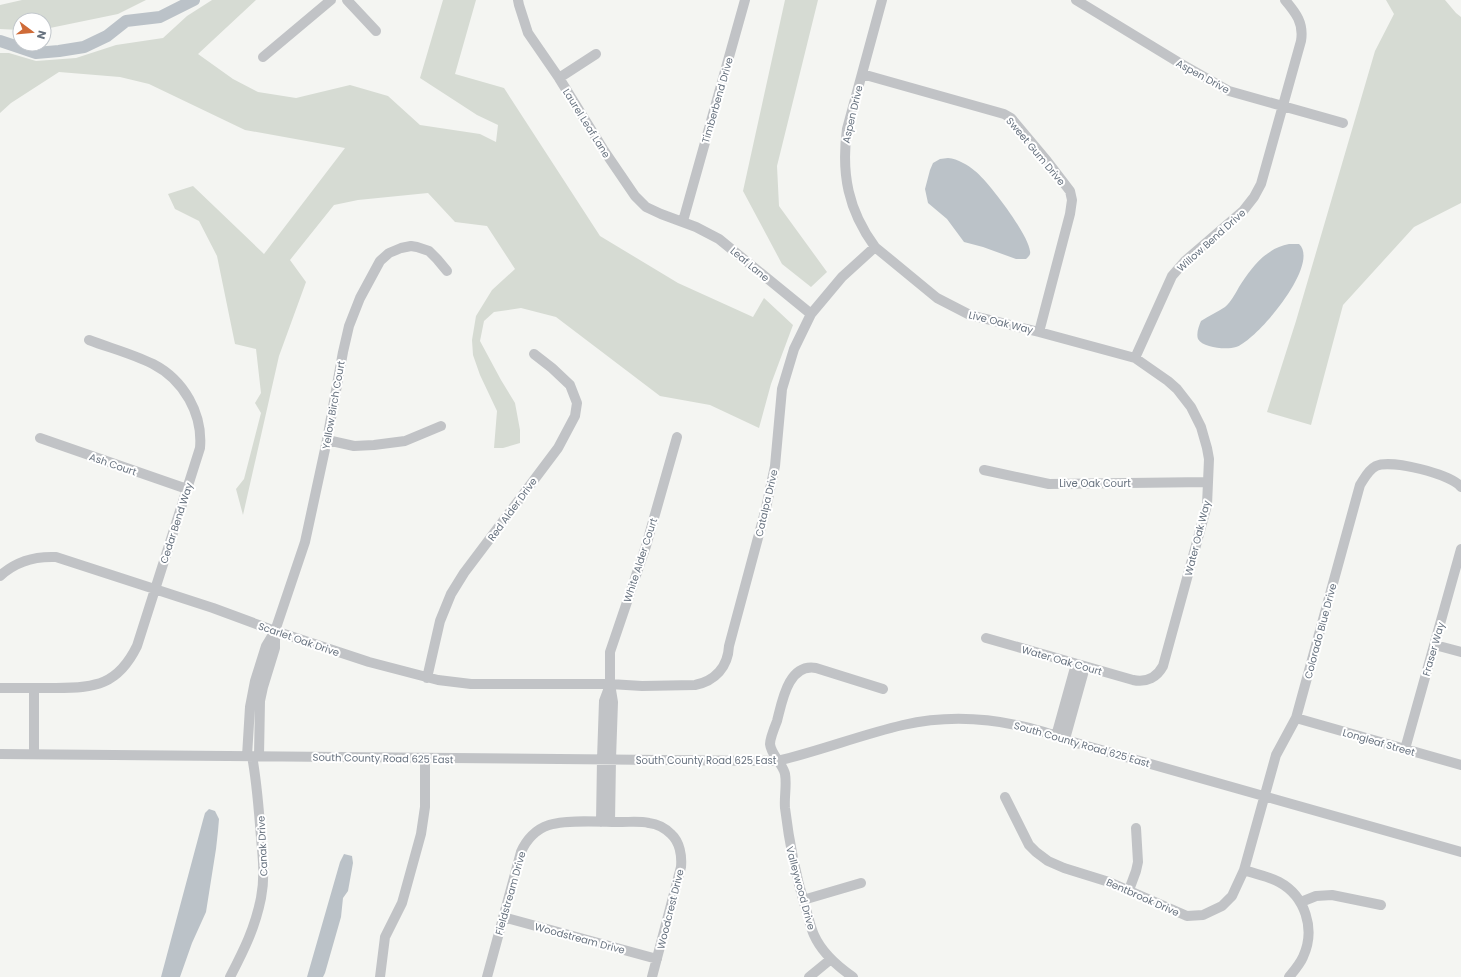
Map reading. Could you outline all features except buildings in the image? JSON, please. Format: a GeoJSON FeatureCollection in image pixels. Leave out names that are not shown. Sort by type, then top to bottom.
{"type":"FeatureCollection","features":[{"type":"Feature","properties":{"kind":"street"},"geometry":{"type":"LineString","coordinates":[[263,57],[331,0]]}},
{"type":"Feature","properties":{"kind":"street"},"geometry":{"type":"LineString","coordinates":[[347,0],[376,31]]}},
{"type":"Feature","properties":{"kind":"street","name":"Laurel Leaf Lane"},"geometry":{"type":"LineString","coordinates":[[518,0],[528,33],[559,78],[603,150],[635,196],[646,207],[683,222]]}},
{"type":"Feature","properties":{"kind":"street","name":"Timberbend Drive"},"geometry":{"type":"LineString","coordinates":[[683,222],[745,0]]}},
{"type":"Feature","properties":{"kind":"street","name":"Aspen Drive"},"geometry":{"type":"LineString","coordinates":[[875,247],[857,216],[849,194],[845,170],[844,146],[847,129],[882,0]]}},
{"type":"Feature","properties":{"kind":"street","name":"Aspen Drive"},"geometry":{"type":"LineString","coordinates":[[1076,0],[1220,87],[1239,94],[1343,123]]}},
{"type":"Feature","properties":{"kind":"street","name":"Willow Bend Drive"},"geometry":{"type":"LineString","coordinates":[[1134,358],[1168,284],[1178,268],[1243,211],[1254,197],[1261,184],[1284,106],[1302,35],[1299,18],[1285,0]]}},
{"type":"Feature","properties":{"kind":"street"},"geometry":{"type":"LineString","coordinates":[[559,78],[596,54]]}},
{"type":"Feature","properties":{"kind":"street","name":"Sweet Gum Drive"},"geometry":{"type":"LineString","coordinates":[[862,74],[1004,114],[1011,118],[1070,191],[1072,200],[1070,214],[1039,332]]}},
{"type":"Feature","properties":{"kind":"street","name":"Leaf Lane"},"geometry":{"type":"LineString","coordinates":[[683,222],[719,239],[811,314]]}},
{"type":"Feature","properties":{"kind":"street","name":"Yellow Birch Court"},"geometry":{"type":"LineString","coordinates":[[253,756],[250,707],[255,681],[266,646],[275,631],[305,542],[349,326],[360,298],[380,261],[389,252],[394,250],[406,247],[417,247],[423,249],[433,255],[447,271]]}},
{"type":"Feature","properties":{"kind":"street","name":"Catalpa Drive"},"geometry":{"type":"LineString","coordinates":[[610,684],[642,686],[695,685],[702,684],[713,678],[722,670],[725,664],[766,508],[775,466],[782,388],[794,349],[811,314],[842,277],[875,247]]}},
{"type":"Feature","properties":{"kind":"street","name":"Live Oak Way"},"geometry":{"type":"LineString","coordinates":[[875,247],[937,298],[958,310],[981,319],[1039,332],[1134,358]]}},
{"type":"Feature","properties":{"kind":"street","name":"Cedar Bend Way"},"geometry":{"type":"LineString","coordinates":[[0,688],[87,687],[103,682],[117,673],[125,665],[136,646],[198,457],[201,440],[198,420],[187,395],[172,377],[153,364],[89,340]]}},
{"type":"Feature","properties":{"kind":"street","name":"Red Alder Drive"},"geometry":{"type":"LineString","coordinates":[[427,678],[440,621],[451,594],[464,573],[558,448],[576,412],[577,403],[570,386],[552,368],[534,354]]}},
{"type":"Feature","properties":{"kind":"street","name":"Water Oak Way"},"geometry":{"type":"LineString","coordinates":[[1134,358],[1168,381],[1191,407],[1201,427],[1209,459],[1207,505],[1163,666],[1151,679],[1138,681]]}},
{"type":"Feature","properties":{"kind":"street"},"geometry":{"type":"LineString","coordinates":[[327,440],[354,446],[374,445],[405,440],[441,426]]}},
{"type":"Feature","properties":{"kind":"street","name":"White Alder Court"},"geometry":{"type":"LineString","coordinates":[[606,759],[613,702],[610,684],[610,652],[646,546],[677,437]]}},
{"type":"Feature","properties":{"kind":"street","name":"Ash Court"},"geometry":{"type":"LineString","coordinates":[[40,438],[187,489]]}},
{"type":"Feature","properties":{"kind":"street","name":"Colorado Blue Drive"},"geometry":{"type":"LineString","coordinates":[[1264,797],[1276,755],[1296,718],[1360,485],[1367,474],[1376,466],[1388,463],[1401,464],[1447,477],[1459,484],[1461,487]]}},
{"type":"Feature","properties":{"kind":"street","name":"Live Oak Court"},"geometry":{"type":"LineString","coordinates":[[984,470],[1047,484],[1208,482]]}},
{"type":"Feature","properties":{"kind":"street","name":"Fraser Way"},"geometry":{"type":"LineString","coordinates":[[1405,749],[1461,549]]}},
{"type":"Feature","properties":{"kind":"street","name":"Scarlet Oak Drive"},"geometry":{"type":"LineString","coordinates":[[0,576],[8,569],[28,559],[39,557],[56,557],[212,608],[275,631],[369,662],[427,678],[470,684],[610,684]]}},
{"type":"Feature","properties":{"kind":"street","name":"Water Oak Court"},"geometry":{"type":"LineString","coordinates":[[986,638],[1138,681]]}},
{"type":"Feature","properties":{"kind":"street"},"geometry":{"type":"LineString","coordinates":[[1435,645],[1461,652]]}},
{"type":"Feature","properties":{"kind":"street"},"geometry":{"type":"LineString","coordinates":[[1061,737],[1081,666]]}},
{"type":"Feature","properties":{"kind":"street","name":"Valleywood Drive"},"geometry":{"type":"LineString","coordinates":[[853,977],[831,959],[822,949],[814,935],[794,868],[788,836],[785,805],[785,773],[777,761],[770,744],[790,680],[801,670],[806,668],[816,668],[882,689]]}},
{"type":"Feature","properties":{"kind":"street"},"geometry":{"type":"LineString","coordinates":[[34,688],[34,754]]}},
{"type":"Feature","properties":{"kind":"street","name":"Longleaf Street"},"geometry":{"type":"LineString","coordinates":[[1296,718],[1461,765]]}},
{"type":"Feature","properties":{"kind":"street","name":"South County Road 625 East"},"geometry":{"type":"LineString","coordinates":[[0,754],[777,761],[821,750],[903,725],[940,720],[973,719],[1007,723],[1035,729],[1264,797],[1461,852]]}},
{"type":"Feature","properties":{"kind":"street","name":"Canak Drive"},"geometry":{"type":"LineString","coordinates":[[230,977],[247,945],[252,931],[261,898],[264,876],[258,785],[253,756]]}},
{"type":"Feature","properties":{"kind":"street"},"geometry":{"type":"LineString","coordinates":[[380,977],[385,937],[402,903],[421,834],[425,807],[425,758]]}},
{"type":"Feature","properties":{"kind":"street"},"geometry":{"type":"LineString","coordinates":[[606,759],[606,822]]}},
{"type":"Feature","properties":{"kind":"street","name":"Bentbrook Drive"},"geometry":{"type":"LineString","coordinates":[[1005,797],[1029,845],[1041,856],[1056,865],[1092,876],[1129,890],[1178,913],[1190,916],[1204,915],[1216,910],[1232,896],[1244,870],[1264,797]]}},
{"type":"Feature","properties":{"kind":"street","name":"Fieldstream Drive"},"geometry":{"type":"LineString","coordinates":[[487,977],[521,852],[531,836],[540,829],[555,823],[606,822]]}},
{"type":"Feature","properties":{"kind":"street","name":"Woodcrest Drive"},"geometry":{"type":"LineString","coordinates":[[606,822],[649,823],[659,826],[672,835],[679,846],[682,858],[681,867],[652,977]]}},
{"type":"Feature","properties":{"kind":"street"},"geometry":{"type":"LineString","coordinates":[[1129,890],[1138,862],[1136,828]]}},
{"type":"Feature","properties":{"kind":"street"},"geometry":{"type":"LineString","coordinates":[[1244,870],[1279,882],[1292,891],[1301,902],[1307,920],[1308,941],[1303,957],[1289,977]]}},
{"type":"Feature","properties":{"kind":"street"},"geometry":{"type":"LineString","coordinates":[[803,900],[861,883]]}},
{"type":"Feature","properties":{"kind":"street"},"geometry":{"type":"LineString","coordinates":[[1301,902],[1316,896],[1332,895],[1381,905]]}},
{"type":"Feature","properties":{"kind":"street","name":"Woodstream Drive"},"geometry":{"type":"LineString","coordinates":[[503,917],[657,959]]}},
{"type":"Feature","properties":{"kind":"street"},"geometry":{"type":"LineString","coordinates":[[809,977],[831,959]]}},
{"type":"Feature","properties":{"kind":"shaded area"},"geometry":{"type":"Polygon","coordinates":[[[22,0],[146,0],[118,14],[52,28],[52,12],[12,12],[12,30],[0,29],[0,5],[22,0]]]}},
{"type":"Feature","properties":{"kind":"shaded area"},"geometry":{"type":"Polygon","coordinates":[[[212,0],[256,0],[198,54],[233,79],[258,92],[296,98],[350,85],[388,96],[420,125],[480,134],[496,142],[498,125],[477,115],[420,78],[443,0],[476,0],[455,74],[504,88],[600,236],[678,283],[753,317],[764,298],[793,325],[771,384],[759,428],[710,405],[660,396],[556,317],[521,308],[494,312],[484,321],[480,341],[515,403],[520,430],[520,443],[503,448],[494,448],[497,411],[480,375],[473,355],[472,340],[476,316],[492,290],[515,269],[487,226],[455,222],[428,193],[358,200],[334,205],[290,260],[306,282],[279,356],[243,515],[236,489],[244,479],[261,413],[255,403],[261,393],[256,349],[235,344],[217,256],[199,221],[175,209],[168,194],[193,186],[264,254],[345,148],[245,130],[149,84],[120,77],[59,72],[11,103],[0,113],[0,53],[9,53],[36,61],[76,58],[116,45],[163,38],[187,16],[212,0]]]}},
{"type":"Feature","properties":{"kind":"shaded area"},"geometry":{"type":"Polygon","coordinates":[[[785,0],[818,0],[777,166],[779,206],[827,272],[811,287],[782,264],[743,191],[785,0]]]}},
{"type":"Feature","properties":{"kind":"shaded area"},"geometry":{"type":"Polygon","coordinates":[[[1386,0],[1445,0],[1461,17],[1461,203],[1414,227],[1343,305],[1311,425],[1267,412],[1296,321],[1375,51],[1394,14],[1386,0]]]}},
{"type":"Feature","properties":{"kind":"shaded area"},"geometry":{"type":"Polygon","coordinates":[[[948,158],[959,161],[972,169],[998,197],[1023,233],[1028,243],[1030,254],[1026,259],[1016,259],[964,242],[947,219],[928,203],[925,189],[933,163],[940,159],[948,158]]]}},
{"type":"Feature","properties":{"kind":"shaded area"},"geometry":{"type":"Polygon","coordinates":[[[1299,244],[1303,254],[1301,268],[1294,284],[1271,317],[1258,331],[1236,347],[1216,348],[1201,342],[1198,339],[1197,334],[1201,321],[1227,305],[1254,266],[1266,254],[1281,246],[1299,244]]]}},
{"type":"Feature","properties":{"kind":"shaded area"},"geometry":{"type":"Polygon","coordinates":[[[209,809],[215,811],[219,819],[206,912],[192,943],[180,977],[161,977],[205,813],[209,809]]]}},
{"type":"Feature","properties":{"kind":"shaded area"},"geometry":{"type":"Polygon","coordinates":[[[344,854],[352,856],[353,863],[348,891],[343,898],[341,917],[325,973],[323,977],[307,977],[340,862],[344,854]]]}},
{"type":"Feature","properties":{"kind":"waterway"},"geometry":{"type":"LineString","coordinates":[[0,41],[36,53],[84,47],[107,36],[126,21],[160,17],[194,0]]}}]}
